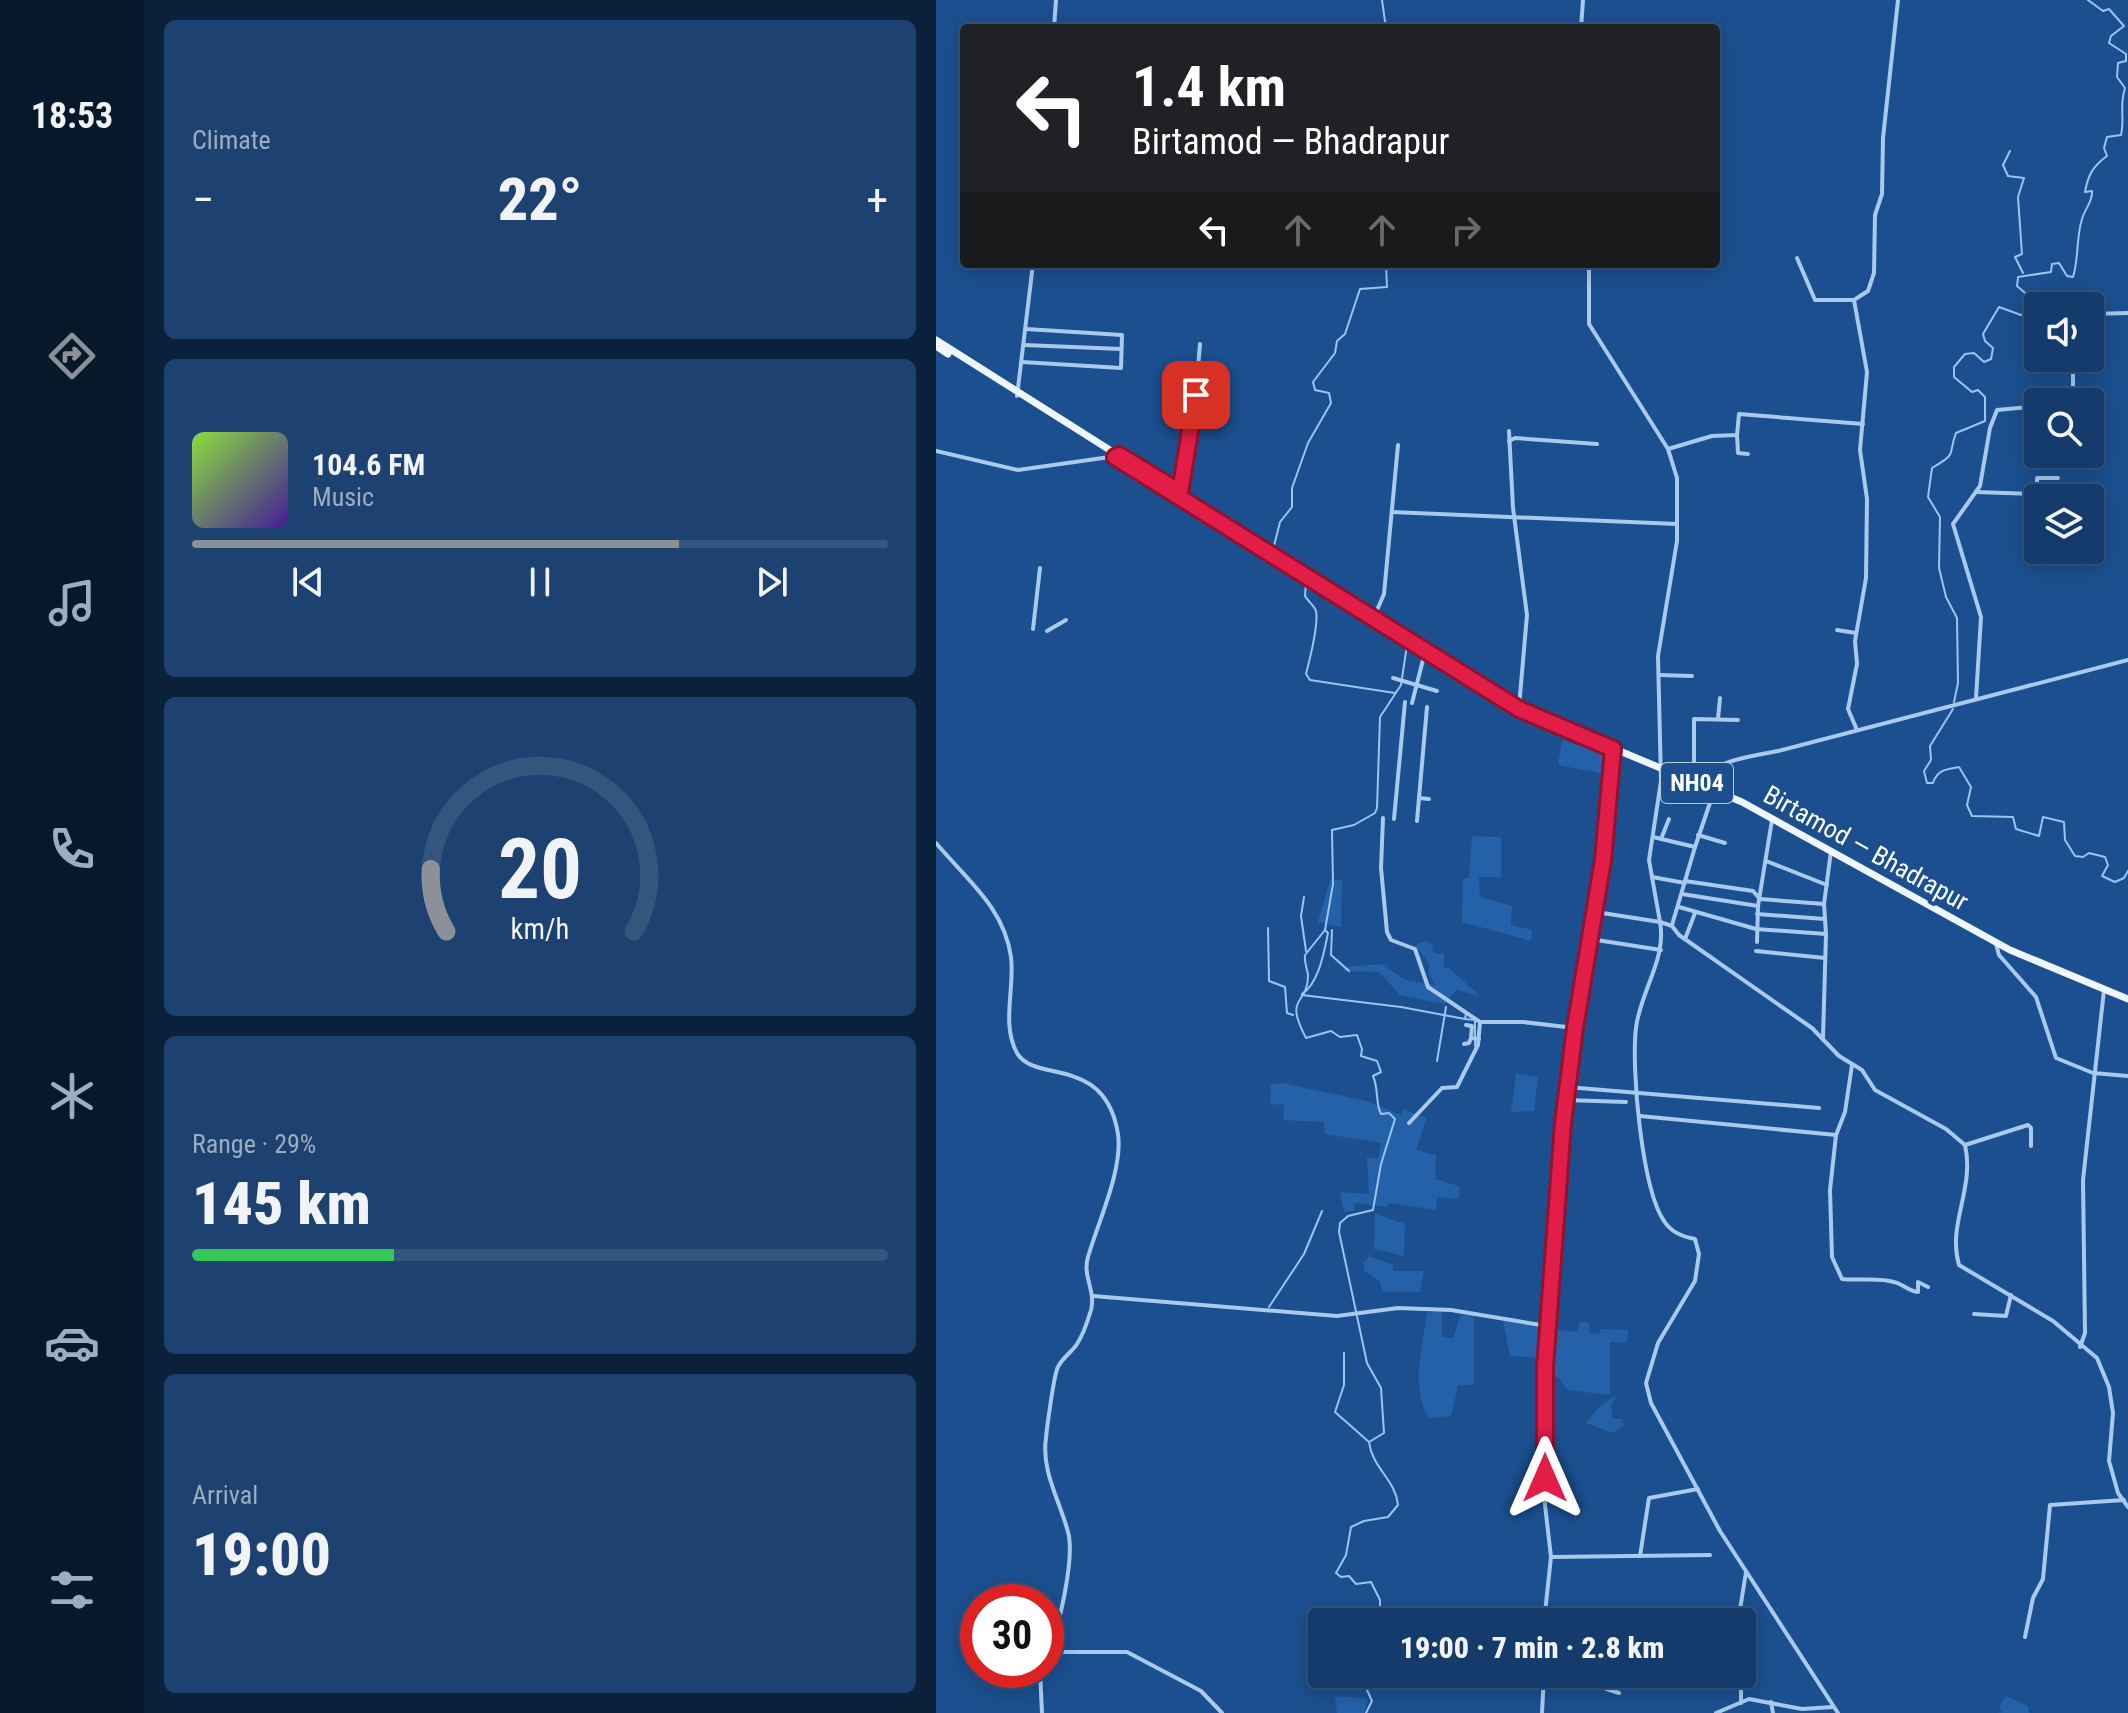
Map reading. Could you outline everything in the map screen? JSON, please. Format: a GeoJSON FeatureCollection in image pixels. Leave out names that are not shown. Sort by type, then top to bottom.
{"type":"FeatureCollection","features":[{"type":"Feature","properties":{"kind":"main road","name":"Birtamod — Bhadrapur"},"geometry":{"type":"LineString","coordinates":[[936,343],[1253,541]]}},
{"type":"Feature","properties":{"kind":"main road","name":"Birtamod — Bhadrapur"},"geometry":{"type":"LineString","coordinates":[[1117,456],[1180,492],[1271,554],[1519,709],[1714,790],[1772,818],[1996,942],[2128,999]]}},
{"type":"Feature","properties":{"kind":"street"},"geometry":{"type":"LineString","coordinates":[[1054,24],[1056,0]]}},
{"type":"Feature","properties":{"kind":"street"},"geometry":{"type":"LineString","coordinates":[[1581,24],[1583,0]]}},
{"type":"Feature","properties":{"kind":"street"},"geometry":{"type":"LineString","coordinates":[[1797,258],[1815,300],[1854,300],[1868,291],[1874,273],[1875,215],[1882,194],[1883,138],[1898,0]]}},
{"type":"Feature","properties":{"kind":"street"},"geometry":{"type":"LineString","coordinates":[[1018,394],[1033,268]]}},
{"type":"Feature","properties":{"kind":"street"},"geometry":{"type":"LineString","coordinates":[[1589,268],[1589,324],[1668,449],[1677,478],[1678,524],[1659,675],[1661,768],[1649,860],[1660,922],[1661,950],[1636,1026],[1637,1091],[1648,1187],[1664,1223],[1684,1237],[1695,1239],[1699,1246],[1695,1281],[1658,1343],[1657,1358],[1646,1383],[1651,1403],[1698,1489],[1838,1713]]}},
{"type":"Feature","properties":{"kind":"street"},"geometry":{"type":"LineString","coordinates":[[1854,300],[1867,372],[1860,450],[1867,499],[1866,578],[1856,633],[1857,664],[1848,709],[1857,730]]}},
{"type":"Feature","properties":{"kind":"street"},"geometry":{"type":"LineString","coordinates":[[2104,314],[2128,313]]}},
{"type":"Feature","properties":{"kind":"street"},"geometry":{"type":"LineString","coordinates":[[1022,362],[1121,368],[1122,335],[1026,329]]}},
{"type":"Feature","properties":{"kind":"street"},"geometry":{"type":"LineString","coordinates":[[1180,492],[1186,435],[1195,403],[1200,344]]}},
{"type":"Feature","properties":{"kind":"street"},"geometry":{"type":"LineString","coordinates":[[1024,345],[1121,349]]}},
{"type":"Feature","properties":{"kind":"street"},"geometry":{"type":"LineString","coordinates":[[1976,699],[1981,617],[1953,524],[1976,492],[1997,410],[2024,407]]}},
{"type":"Feature","properties":{"kind":"street"},"geometry":{"type":"LineString","coordinates":[[1748,454],[1738,453],[1739,414],[1863,424]]}},
{"type":"Feature","properties":{"kind":"street"},"geometry":{"type":"LineString","coordinates":[[1509,431],[1514,516],[1527,615],[1519,709]]}},
{"type":"Feature","properties":{"kind":"street"},"geometry":{"type":"LineString","coordinates":[[1668,449],[1712,436],[1737,435]]}},
{"type":"Feature","properties":{"kind":"street"},"geometry":{"type":"LineString","coordinates":[[1509,441],[1515,438],[1597,444]]}},
{"type":"Feature","properties":{"kind":"street"},"geometry":{"type":"LineString","coordinates":[[1374,617],[1384,594],[1398,445]]}},
{"type":"Feature","properties":{"kind":"street"},"geometry":{"type":"LineString","coordinates":[[936,451],[1018,470],[1117,456]]}},
{"type":"Feature","properties":{"kind":"street"},"geometry":{"type":"LineString","coordinates":[[1976,492],[2037,494],[2037,478],[2058,478]]}},
{"type":"Feature","properties":{"kind":"street"},"geometry":{"type":"LineString","coordinates":[[1392,512],[1678,524]]}},
{"type":"Feature","properties":{"kind":"street"},"geometry":{"type":"LineString","coordinates":[[1033,629],[1040,568]]}},
{"type":"Feature","properties":{"kind":"street"},"geometry":{"type":"LineString","coordinates":[[1047,631],[1066,620]]}},
{"type":"Feature","properties":{"kind":"street"},"geometry":{"type":"LineString","coordinates":[[1837,630],[1856,633]]}},
{"type":"Feature","properties":{"kind":"street"},"geometry":{"type":"LineString","coordinates":[[1412,703],[1425,649]]}},
{"type":"Feature","properties":{"kind":"street"},"geometry":{"type":"LineString","coordinates":[[1694,782],[1716,765],[2128,660]]}},
{"type":"Feature","properties":{"kind":"street"},"geometry":{"type":"LineString","coordinates":[[1659,675],[1692,676]]}},
{"type":"Feature","properties":{"kind":"street"},"geometry":{"type":"LineString","coordinates":[[1393,678],[1437,691]]}},
{"type":"Feature","properties":{"kind":"street"},"geometry":{"type":"LineString","coordinates":[[1718,719],[1720,698]]}},
{"type":"Feature","properties":{"kind":"street"},"geometry":{"type":"LineString","coordinates":[[1394,819],[1405,702]]}},
{"type":"Feature","properties":{"kind":"street"},"geometry":{"type":"LineString","coordinates":[[1417,821],[1427,707]]}},
{"type":"Feature","properties":{"kind":"street"},"geometry":{"type":"LineString","coordinates":[[1694,782],[1694,719],[1738,720]]}},
{"type":"Feature","properties":{"kind":"street"},"geometry":{"type":"LineString","coordinates":[[1546,1608],[1551,1557],[1544,1451],[1547,1326],[1567,1087],[1596,912],[1613,749]]}},
{"type":"Feature","properties":{"kind":"street"},"geometry":{"type":"LineString","coordinates":[[1672,926],[1714,790]]}},
{"type":"Feature","properties":{"kind":"street"},"geometry":{"type":"LineString","coordinates":[[1419,798],[1429,799]]}},
{"type":"Feature","properties":{"kind":"street"},"geometry":{"type":"LineString","coordinates":[[1383,818],[1381,868],[1387,932],[1391,940],[1415,949],[1428,987],[1480,1022],[1523,1022],[1575,1028]]}},
{"type":"Feature","properties":{"kind":"street"},"geometry":{"type":"LineString","coordinates":[[1757,942],[1757,914],[1772,818]]}},
{"type":"Feature","properties":{"kind":"street"},"geometry":{"type":"LineString","coordinates":[[1661,839],[1669,819]]}},
{"type":"Feature","properties":{"kind":"street"},"geometry":{"type":"LineString","coordinates":[[1698,835],[1725,843]]}},
{"type":"Feature","properties":{"kind":"street"},"geometry":{"type":"LineString","coordinates":[[1653,837],[1695,847]]}},
{"type":"Feature","properties":{"kind":"street"},"geometry":{"type":"LineString","coordinates":[[936,843],[974,883],[998,916],[1011,957],[1011,1034],[1019,1057],[1033,1066],[1082,1078],[1111,1110],[1118,1142],[1106,1204],[1086,1264],[1093,1296],[1078,1343],[1057,1368],[1046,1438],[1046,1464],[1070,1541],[1064,1586]]}},
{"type":"Feature","properties":{"kind":"street"},"geometry":{"type":"LineString","coordinates":[[1823,1038],[1824,904],[1831,851]]}},
{"type":"Feature","properties":{"kind":"street"},"geometry":{"type":"LineString","coordinates":[[1766,861],[1827,885]]}},
{"type":"Feature","properties":{"kind":"street"},"geometry":{"type":"LineString","coordinates":[[1652,877],[1753,891],[1760,899],[1824,904]]}},
{"type":"Feature","properties":{"kind":"street"},"geometry":{"type":"LineString","coordinates":[[1682,894],[1758,906]]}},
{"type":"Feature","properties":{"kind":"street"},"geometry":{"type":"LineString","coordinates":[[1679,907],[1756,929],[1826,934]]}},
{"type":"Feature","properties":{"kind":"street"},"geometry":{"type":"LineString","coordinates":[[1596,912],[1672,926],[1685,939],[1777,1001],[1823,1038],[1852,1065],[1862,1070],[1875,1090],[1946,1129],[1965,1145],[1969,1173],[1955,1235],[1959,1265],[2053,1321],[2080,1347],[2097,1358],[2109,1387],[2114,1422],[2109,1461],[2118,1493],[2128,1507]]}},
{"type":"Feature","properties":{"kind":"street"},"geometry":{"type":"LineString","coordinates":[[1685,939],[1695,913]]}},
{"type":"Feature","properties":{"kind":"street"},"geometry":{"type":"LineString","coordinates":[[1757,914],[1825,919]]}},
{"type":"Feature","properties":{"kind":"street"},"geometry":{"type":"LineString","coordinates":[[1590,939],[1661,950]]}},
{"type":"Feature","properties":{"kind":"street"},"geometry":{"type":"LineString","coordinates":[[1996,942],[1999,955],[2036,997],[2056,1058],[2096,1074],[2128,1076]]}},
{"type":"Feature","properties":{"kind":"street"},"geometry":{"type":"LineString","coordinates":[[1756,951],[1825,958]]}},
{"type":"Feature","properties":{"kind":"street"},"geometry":{"type":"LineString","coordinates":[[2080,1347],[2085,1333],[2083,1180],[2104,990]]}},
{"type":"Feature","properties":{"kind":"street"},"geometry":{"type":"LineString","coordinates":[[1409,1123],[1442,1088],[1457,1087],[1471,1064],[1479,1039],[1480,1022]]}},
{"type":"Feature","properties":{"kind":"street"},"geometry":{"type":"LineString","coordinates":[[1464,1044],[1469,1043],[1471,1038],[1472,1026],[1466,1025]]}},
{"type":"Feature","properties":{"kind":"street"},"geometry":{"type":"LineString","coordinates":[[1471,1038],[1479,1039]]}},
{"type":"Feature","properties":{"kind":"street"},"geometry":{"type":"LineString","coordinates":[[1852,1065],[1845,1112],[1836,1135],[1832,1257],[1842,1279],[1879,1279],[1899,1283],[1909,1291],[1918,1292],[1918,1282],[1928,1287]]}},
{"type":"Feature","properties":{"kind":"street"},"geometry":{"type":"LineString","coordinates":[[1567,1087],[1819,1108]]}},
{"type":"Feature","properties":{"kind":"street"},"geometry":{"type":"LineString","coordinates":[[1566,1100],[1626,1102]]}},
{"type":"Feature","properties":{"kind":"street"},"geometry":{"type":"LineString","coordinates":[[1640,1116],[1836,1135]]}},
{"type":"Feature","properties":{"kind":"street"},"geometry":{"type":"LineString","coordinates":[[1965,1145],[2028,1125],[2031,1128],[2031,1146]]}},
{"type":"Feature","properties":{"kind":"street"},"geometry":{"type":"LineString","coordinates":[[1974,1314],[2006,1316],[2011,1295]]}},
{"type":"Feature","properties":{"kind":"street"},"geometry":{"type":"LineString","coordinates":[[1093,1296],[1337,1316],[1398,1308],[1451,1310],[1547,1326]]}},
{"type":"Feature","properties":{"kind":"street"},"geometry":{"type":"LineString","coordinates":[[1640,1556],[1649,1498],[1698,1489]]}},
{"type":"Feature","properties":{"kind":"street"},"geometry":{"type":"LineString","coordinates":[[2025,1637],[2033,1598],[2043,1579],[2050,1505],[2124,1500]]}},
{"type":"Feature","properties":{"kind":"street"},"geometry":{"type":"LineString","coordinates":[[1551,1557],[1710,1555]]}},
{"type":"Feature","properties":{"kind":"street"},"geometry":{"type":"LineString","coordinates":[[1740,1608],[1746,1570]]}},
{"type":"Feature","properties":{"kind":"street"},"geometry":{"type":"LineString","coordinates":[[1064,1654],[1127,1652],[1201,1691],[1222,1713]]}},
{"type":"Feature","properties":{"kind":"street"},"geometry":{"type":"LineString","coordinates":[[1041,1688],[1042,1713]]}},
{"type":"Feature","properties":{"kind":"street"},"geometry":{"type":"LineString","coordinates":[[1542,1713],[1543,1688]]}},
{"type":"Feature","properties":{"kind":"street"},"geometry":{"type":"LineString","coordinates":[[1604,1688],[1619,1693]]}},
{"type":"Feature","properties":{"kind":"street"},"geometry":{"type":"LineString","coordinates":[[1741,1688],[1741,1703]]}},
{"type":"Feature","properties":{"kind":"street"},"geometry":{"type":"LineString","coordinates":[[1716,1713],[1749,1699],[1802,1709],[1833,1707]]}},
{"type":"Feature","properties":{"kind":"street"},"geometry":{"type":"LineString","coordinates":[[1771,1702],[1773,1713]]}},
{"type":"Feature","properties":{"kind":"shaded area"},"geometry":{"type":"Polygon","coordinates":[[[1562,740],[1611,756],[1609,775],[1558,765],[1562,740]]]}},
{"type":"Feature","properties":{"kind":"shaded area"},"geometry":{"type":"Polygon","coordinates":[[[1472,836],[1501,837],[1501,877],[1479,877],[1480,897],[1512,906],[1511,925],[1532,930],[1531,941],[1462,922],[1463,879],[1469,878],[1472,836]]]}},
{"type":"Feature","properties":{"kind":"shaded area"},"geometry":{"type":"Polygon","coordinates":[[[1330,880],[1342,880],[1341,927],[1318,922],[1330,880]]]}},
{"type":"Feature","properties":{"kind":"shaded area"},"geometry":{"type":"Polygon","coordinates":[[[1426,941],[1434,946],[1431,948],[1436,954],[1444,953],[1444,968],[1448,967],[1480,996],[1456,990],[1445,1004],[1400,995],[1379,972],[1344,971],[1344,967],[1381,964],[1406,980],[1436,985],[1428,973],[1430,965],[1415,945],[1426,941]]]}},
{"type":"Feature","properties":{"kind":"shaded area"},"geometry":{"type":"Polygon","coordinates":[[[1516,1073],[1538,1077],[1534,1111],[1511,1112],[1516,1073]]]}},
{"type":"Feature","properties":{"kind":"shaded area"},"geometry":{"type":"Polygon","coordinates":[[[1283,1083],[1366,1101],[1401,1115],[1403,1109],[1427,1118],[1416,1150],[1436,1155],[1435,1179],[1459,1186],[1459,1199],[1437,1197],[1436,1210],[1389,1203],[1388,1207],[1355,1203],[1354,1211],[1344,1212],[1340,1192],[1369,1194],[1367,1157],[1378,1159],[1381,1143],[1325,1134],[1324,1122],[1283,1120],[1284,1105],[1270,1104],[1271,1084],[1283,1083]]]}},
{"type":"Feature","properties":{"kind":"shaded area"},"geometry":{"type":"Polygon","coordinates":[[[1375,1214],[1405,1224],[1404,1256],[1374,1249],[1375,1214]]]}},
{"type":"Feature","properties":{"kind":"shaded area"},"geometry":{"type":"Polygon","coordinates":[[[1370,1256],[1393,1265],[1393,1271],[1424,1271],[1420,1292],[1382,1292],[1380,1281],[1364,1271],[1363,1262],[1370,1256]]]}},
{"type":"Feature","properties":{"kind":"shaded area"},"geometry":{"type":"Polygon","coordinates":[[[1442,1310],[1442,1337],[1453,1338],[1460,1316],[1474,1313],[1474,1385],[1458,1385],[1451,1416],[1429,1418],[1420,1394],[1421,1353],[1427,1313],[1442,1310]]]}},
{"type":"Feature","properties":{"kind":"shaded area"},"geometry":{"type":"Polygon","coordinates":[[[1513,1318],[1547,1326],[1540,1358],[1510,1356],[1503,1322],[1513,1318]]]}},
{"type":"Feature","properties":{"kind":"shaded area"},"geometry":{"type":"Polygon","coordinates":[[[1580,1321],[1589,1323],[1589,1333],[1600,1334],[1600,1329],[1628,1330],[1627,1343],[1610,1342],[1610,1395],[1568,1390],[1558,1377],[1545,1377],[1552,1329],[1577,1332],[1580,1321]]]}},
{"type":"Feature","properties":{"kind":"shaded area"},"geometry":{"type":"Polygon","coordinates":[[[1617,1395],[1611,1405],[1613,1419],[1622,1419],[1624,1426],[1612,1433],[1586,1423],[1600,1406],[1617,1395]]]}},
{"type":"Feature","properties":{"kind":"shaded area"},"geometry":{"type":"Polygon","coordinates":[[[1335,1696],[1368,1699],[1364,1713],[1337,1713],[1335,1696]]]}},
{"type":"Feature","properties":{"kind":"shaded area"},"geometry":{"type":"Polygon","coordinates":[[[2006,1696],[2028,1706],[2029,1713],[1997,1713],[2002,1712],[1999,1707],[2006,1696]]]}},
{"type":"Feature","properties":{"kind":"waterway"},"geometry":{"type":"LineString","coordinates":[[1382,0],[1385,24]]}},
{"type":"Feature","properties":{"kind":"waterway"},"geometry":{"type":"LineString","coordinates":[[1954,702],[1958,683],[1957,618],[1946,597],[1939,568],[1940,517],[1928,497],[1932,468],[1949,456],[1956,433],[1985,421],[1985,397],[1978,390],[1972,392],[1954,377],[1954,367],[1965,354],[1974,353],[1984,362],[1991,359],[1993,348],[1985,341],[1983,334],[1999,307],[2021,315],[2032,312],[2031,298],[2017,286],[2018,277],[2051,272],[2052,264],[2059,263],[2067,276],[2073,277],[2080,226],[2092,195],[2092,191],[2085,192],[2088,181],[2095,167],[2107,156],[2104,148],[2107,137],[2121,135],[2125,88],[2117,77],[2118,63],[2126,61],[2126,54],[2109,43],[2111,36],[2124,26],[2109,9],[2103,11],[2088,0]]}},
{"type":"Feature","properties":{"kind":"waterway"},"geometry":{"type":"LineString","coordinates":[[2010,151],[2003,165],[2008,176],[2024,178],[2018,197],[2022,254],[2015,257],[2023,273]]}},
{"type":"Feature","properties":{"kind":"waterway"},"geometry":{"type":"LineString","coordinates":[[1273,550],[1280,522],[1292,507],[1292,488],[1308,443],[1331,403],[1329,393],[1315,390],[1313,382],[1335,353],[1337,341],[1345,334],[1360,289],[1387,287],[1386,268]]}},
{"type":"Feature","properties":{"kind":"waterway"},"geometry":{"type":"LineString","coordinates":[[1271,556],[1271,560],[1407,645],[1401,685],[1380,717],[1377,808],[1375,813],[1354,825],[1332,830],[1333,884],[1325,930],[1305,955],[1307,985],[1297,1007],[1299,1024],[1306,1038],[1331,1031],[1340,1037],[1357,1035],[1361,1056],[1377,1061],[1381,1072],[1373,1076],[1381,1114],[1389,1113],[1395,1119],[1381,1164],[1373,1210],[1348,1216],[1340,1223],[1339,1232],[1367,1363],[1381,1388],[1384,1433],[1369,1442],[1375,1459],[1393,1488],[1398,1505],[1388,1517],[1364,1521],[1351,1527],[1346,1555],[1336,1573],[1341,1577],[1349,1576],[1356,1584],[1371,1582],[1380,1600],[1380,1608]]}},
{"type":"Feature","properties":{"kind":"waterway"},"geometry":{"type":"LineString","coordinates":[[1306,583],[1305,596],[1317,617],[1306,674],[1310,680],[1395,693]]}},
{"type":"Feature","properties":{"kind":"waterway"},"geometry":{"type":"LineString","coordinates":[[1953,709],[1930,746],[1931,760],[1924,771],[1927,783],[1933,783],[1943,771],[1959,767],[1971,787],[1967,805],[1972,816],[2013,817],[2016,829],[2039,836],[2043,817],[2064,822],[2065,840],[2075,856],[2083,857],[2089,853],[2105,857],[2108,865],[2102,876],[2115,882],[2124,878],[2128,871]]}},
{"type":"Feature","properties":{"kind":"waterway"},"geometry":{"type":"LineString","coordinates":[[1304,897],[1301,916],[1306,951]]}},
{"type":"Feature","properties":{"kind":"waterway"},"geometry":{"type":"LineString","coordinates":[[1268,928],[1269,981],[1285,987],[1287,1013],[1293,1015]]}},
{"type":"Feature","properties":{"kind":"waterway"},"geometry":{"type":"LineString","coordinates":[[1302,994],[1313,982],[1320,966],[1328,933],[1325,930]]}},
{"type":"Feature","properties":{"kind":"waterway"},"geometry":{"type":"LineString","coordinates":[[1332,930],[1331,955],[1349,971]]}},
{"type":"Feature","properties":{"kind":"waterway"},"geometry":{"type":"LineString","coordinates":[[1302,995],[1401,1007],[1465,1019]]}},
{"type":"Feature","properties":{"kind":"waterway"},"geometry":{"type":"LineString","coordinates":[[1437,1061],[1446,1007]]}},
{"type":"Feature","properties":{"kind":"waterway"},"geometry":{"type":"LineString","coordinates":[[1466,1014],[1465,1019],[1475,1020],[1475,1046]]}},
{"type":"Feature","properties":{"kind":"waterway"},"geometry":{"type":"LineString","coordinates":[[1269,1307],[1304,1254],[1322,1211]]}},
{"type":"Feature","properties":{"kind":"waterway"},"geometry":{"type":"LineString","coordinates":[[1344,1353],[1344,1385],[1335,1412],[1369,1442]]}},
{"type":"Feature","properties":{"kind":"waterway"},"geometry":{"type":"LineString","coordinates":[[1366,1713],[1372,1701],[1368,1688]]}},
{"type":"Feature","properties":{"kind":"route"},"geometry":{"type":"LineString","coordinates":[[1196,395],[1186,435],[1180,492],[1119,455],[1115,457],[1519,709],[1613,749],[1603,860],[1585,962],[1563,1123],[1547,1326],[1545,1478]]}}]}
